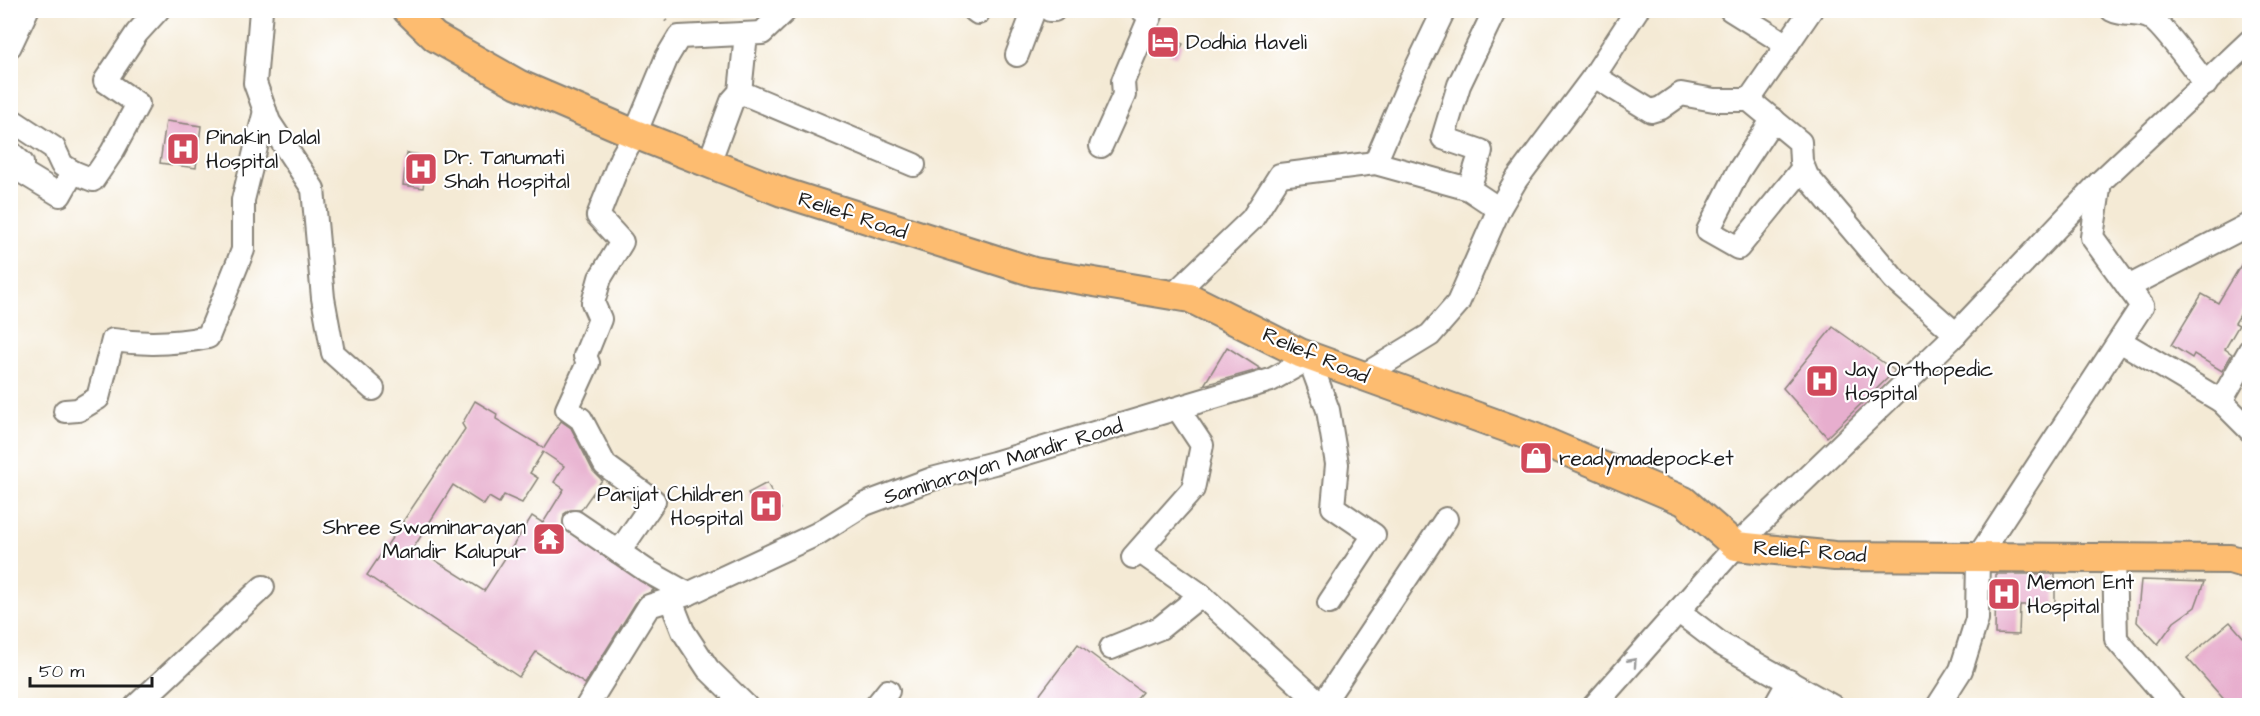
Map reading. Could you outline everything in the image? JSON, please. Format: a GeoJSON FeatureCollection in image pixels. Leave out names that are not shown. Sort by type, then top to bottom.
{"type":"FeatureCollection","features":[{"type":"Feature","properties":{"kind":"main road","name":"Relief Road"},"geometry":{"type":"LineString","coordinates":[[406,10],[435,37],[518,84],[635,134],[783,192],[1034,272],[1190,298],[1304,355],[1533,437],[1684,501],[1736,546],[1835,556],[2230,559],[2250,565]]}},
{"type":"Feature","properties":{"kind":"street"},"geometry":{"type":"LineString","coordinates":[[10,46],[27,10]]}},
{"type":"Feature","properties":{"kind":"street"},"geometry":{"type":"LineString","coordinates":[[10,119],[54,148],[62,165],[93,180],[112,152],[138,104],[105,81],[137,33],[158,10]]}},
{"type":"Feature","properties":{"kind":"street"},"geometry":{"type":"LineString","coordinates":[[261,10],[255,82],[269,122],[313,189],[323,298],[333,353],[373,389]]}},
{"type":"Feature","properties":{"kind":"street"},"geometry":{"type":"LineString","coordinates":[[620,552],[654,501],[605,465],[581,419],[567,409],[588,363],[585,356],[600,319],[593,303],[600,278],[622,242],[598,216],[621,158],[635,134],[667,57],[679,37],[762,33],[786,10]]}},
{"type":"Feature","properties":{"kind":"street"},"geometry":{"type":"LineString","coordinates":[[1017,55],[1034,10]]}},
{"type":"Feature","properties":{"kind":"street"},"geometry":{"type":"LineString","coordinates":[[1101,146],[1124,95],[1124,81],[1151,15],[1142,10]]}},
{"type":"Feature","properties":{"kind":"street"},"geometry":{"type":"LineString","coordinates":[[1375,163],[1444,10]]}},
{"type":"Feature","properties":{"kind":"street"},"geometry":{"type":"LineString","coordinates":[[1469,189],[1481,151],[1443,138],[1459,85],[1495,10]]}},
{"type":"Feature","properties":{"kind":"street"},"geometry":{"type":"LineString","coordinates":[[1363,376],[1430,335],[1458,303],[1499,209],[1516,180],[1594,76],[1636,10]]}},
{"type":"Feature","properties":{"kind":"street"},"geometry":{"type":"LineString","coordinates":[[1731,10],[1787,45]]}},
{"type":"Feature","properties":{"kind":"street"},"geometry":{"type":"LineString","coordinates":[[1749,100],[1811,10]]}},
{"type":"Feature","properties":{"kind":"street"},"geometry":{"type":"LineString","coordinates":[[2112,10],[2122,15],[2141,15],[2153,20],[2206,84]]}},
{"type":"Feature","properties":{"kind":"street"},"geometry":{"type":"LineString","coordinates":[[709,163],[732,101],[740,92],[746,34]]}},
{"type":"Feature","properties":{"kind":"street"},"geometry":{"type":"LineString","coordinates":[[1594,705],[1736,546],[1956,334],[2100,182],[2250,41]]}},
{"type":"Feature","properties":{"kind":"street"},"geometry":{"type":"LineString","coordinates":[[1594,76],[1651,111],[1661,108],[1681,94],[1714,100],[1749,100],[1800,141],[1803,168],[1807,176],[1894,279],[1956,334]]}},
{"type":"Feature","properties":{"kind":"street"},"geometry":{"type":"LineString","coordinates":[[740,92],[914,165]]}},
{"type":"Feature","properties":{"kind":"street"},"geometry":{"type":"LineString","coordinates":[[65,411],[78,410],[98,398],[113,340],[147,345],[179,344],[208,337],[243,250],[243,200],[265,111]]}},
{"type":"Feature","properties":{"kind":"street"},"geometry":{"type":"LineString","coordinates":[[1773,119],[1738,172],[1708,231],[1738,248],[1803,168]]}},
{"type":"Feature","properties":{"kind":"street"},"geometry":{"type":"LineString","coordinates":[[10,149],[22,163],[22,172],[60,195],[74,172]]}},
{"type":"Feature","properties":{"kind":"street"},"geometry":{"type":"LineString","coordinates":[[1172,296],[1252,219],[1280,175],[1375,163],[1469,189],[1499,209]]}},
{"type":"Feature","properties":{"kind":"street"},"geometry":{"type":"LineString","coordinates":[[1938,705],[1961,670],[1977,619],[1978,557],[2142,306],[2092,237],[2100,182]]}},
{"type":"Feature","properties":{"kind":"street"},"geometry":{"type":"LineString","coordinates":[[2128,287],[2250,224]]}},
{"type":"Feature","properties":{"kind":"street"},"geometry":{"type":"LineString","coordinates":[[2120,341],[2221,401],[2250,430]]}},
{"type":"Feature","properties":{"kind":"street"},"geometry":{"type":"LineString","coordinates":[[2221,401],[2250,350]]}},
{"type":"Feature","properties":{"kind":"street"},"geometry":{"type":"LineString","coordinates":[[1304,355],[1328,410],[1337,464],[1333,507],[1374,535],[1329,603]]}},
{"type":"Feature","properties":{"kind":"street","name":"Saminarayan Mandir Road"},"geometry":{"type":"LineString","coordinates":[[587,705],[650,606],[679,596],[817,534],[876,500],[932,479],[994,463],[1271,380],[1298,365],[1304,355]]}},
{"type":"Feature","properties":{"kind":"street"},"geometry":{"type":"LineString","coordinates":[[1178,409],[1202,445],[1193,489],[1136,554],[1201,595],[1322,705],[1446,519]]}},
{"type":"Feature","properties":{"kind":"street"},"geometry":{"type":"LineString","coordinates":[[575,522],[679,596],[683,631],[708,669],[746,705]]}},
{"type":"Feature","properties":{"kind":"street"},"geometry":{"type":"LineString","coordinates":[[2114,558],[2116,639],[2174,705]]}},
{"type":"Feature","properties":{"kind":"street"},"geometry":{"type":"LineString","coordinates":[[136,705],[263,587]]}},
{"type":"Feature","properties":{"kind":"street"},"geometry":{"type":"LineString","coordinates":[[1111,648],[1160,628],[1201,595]]}},
{"type":"Feature","properties":{"kind":"street"},"geometry":{"type":"LineString","coordinates":[[1678,611],[1721,644],[1832,705]]}},
{"type":"Feature","properties":{"kind":"street"},"geometry":{"type":"LineString","coordinates":[[1775,705],[1789,681]]}},
{"type":"Feature","properties":{"kind":"building","name":"Dodhia Haveli"},"geometry":{"type":"Polygon","coordinates":[[[1159,32],[1183,44],[1176,57],[1153,45],[1159,32]]]}},
{"type":"Feature","properties":{"kind":"building"},"geometry":{"type":"Polygon","coordinates":[[[166,121],[201,126],[196,168],[160,163],[166,121]]]}},
{"type":"Feature","properties":{"kind":"building"},"geometry":{"type":"Polygon","coordinates":[[[407,153],[427,156],[423,188],[403,185],[407,153]]]}},
{"type":"Feature","properties":{"kind":"building"},"geometry":{"type":"Polygon","coordinates":[[[2250,250],[2250,299],[2235,323],[2239,325],[2225,349],[2232,354],[2222,371],[2194,354],[2192,358],[2171,345],[2202,294],[2218,303],[2250,250]]]}},
{"type":"Feature","properties":{"kind":"building"},"geometry":{"type":"Polygon","coordinates":[[[1833,327],[1895,371],[1827,437],[1783,388],[1833,327]]]}},
{"type":"Feature","properties":{"kind":"building"},"geometry":{"type":"Polygon","coordinates":[[[1227,347],[1261,369],[1204,385],[1227,347]]]}},
{"type":"Feature","properties":{"kind":"building","name":"Shree Swaminarayan Mandir Kalupur"},"geometry":{"type":"Polygon","coordinates":[[[475,401],[497,414],[496,419],[544,448],[561,421],[571,428],[593,471],[602,480],[581,510],[570,510],[564,514],[563,528],[654,590],[638,599],[585,684],[536,652],[519,677],[367,575],[465,429],[462,424],[475,401]],[[543,452],[530,473],[538,478],[522,503],[504,495],[499,503],[489,497],[484,505],[453,485],[414,547],[484,591],[532,516],[543,523],[564,489],[554,482],[564,466],[543,452]]]}},
{"type":"Feature","properties":{"kind":"building"},"geometry":{"type":"Polygon","coordinates":[[[767,483],[781,509],[762,519],[748,493],[767,483]]]}},
{"type":"Feature","properties":{"kind":"building"},"geometry":{"type":"Polygon","coordinates":[[[1996,574],[2055,574],[2055,605],[2020,605],[2019,635],[1995,634],[1996,574]]]}},
{"type":"Feature","properties":{"kind":"building"},"geometry":{"type":"Polygon","coordinates":[[[2141,580],[2204,582],[2195,607],[2174,622],[2158,644],[2137,622],[2141,580]]]}},
{"type":"Feature","properties":{"kind":"building"},"geometry":{"type":"Polygon","coordinates":[[[2230,622],[2250,645],[2250,705],[2229,705],[2187,658],[2230,622]]]}},
{"type":"Feature","properties":{"kind":"building"},"geometry":{"type":"Polygon","coordinates":[[[1078,644],[1142,692],[1131,705],[1032,705],[1078,644]]]}},
{"type":"Feature","properties":{"kind":"place","name":"Dodhia Haveli"},"geometry":{"type":"Point","coordinates":[1163,42]}},
{"type":"Feature","properties":{"kind":"place","name":"Pinakin Dalal Hospital"},"geometry":{"type":"Point","coordinates":[183,149]}},
{"type":"Feature","properties":{"kind":"place","name":"Dr. Tanumati Shah Hospital"},"geometry":{"type":"Point","coordinates":[421,169]}},
{"type":"Feature","properties":{"kind":"place","name":"Jay Orthopedic Hospital"},"geometry":{"type":"Point","coordinates":[1822,381]}},
{"type":"Feature","properties":{"kind":"place","name":"readymadepocket"},"geometry":{"type":"Point","coordinates":[1536,458]}},
{"type":"Feature","properties":{"kind":"place","name":"Parijat Children Hospital"},"geometry":{"type":"Point","coordinates":[766,506]}},
{"type":"Feature","properties":{"kind":"place","name":"Shree Swaminarayan Mandir Kalupur"},"geometry":{"type":"Point","coordinates":[549,539]}},
{"type":"Feature","properties":{"kind":"place","name":"Memon Ent Hospital"},"geometry":{"type":"Point","coordinates":[2004,594]}}]}
